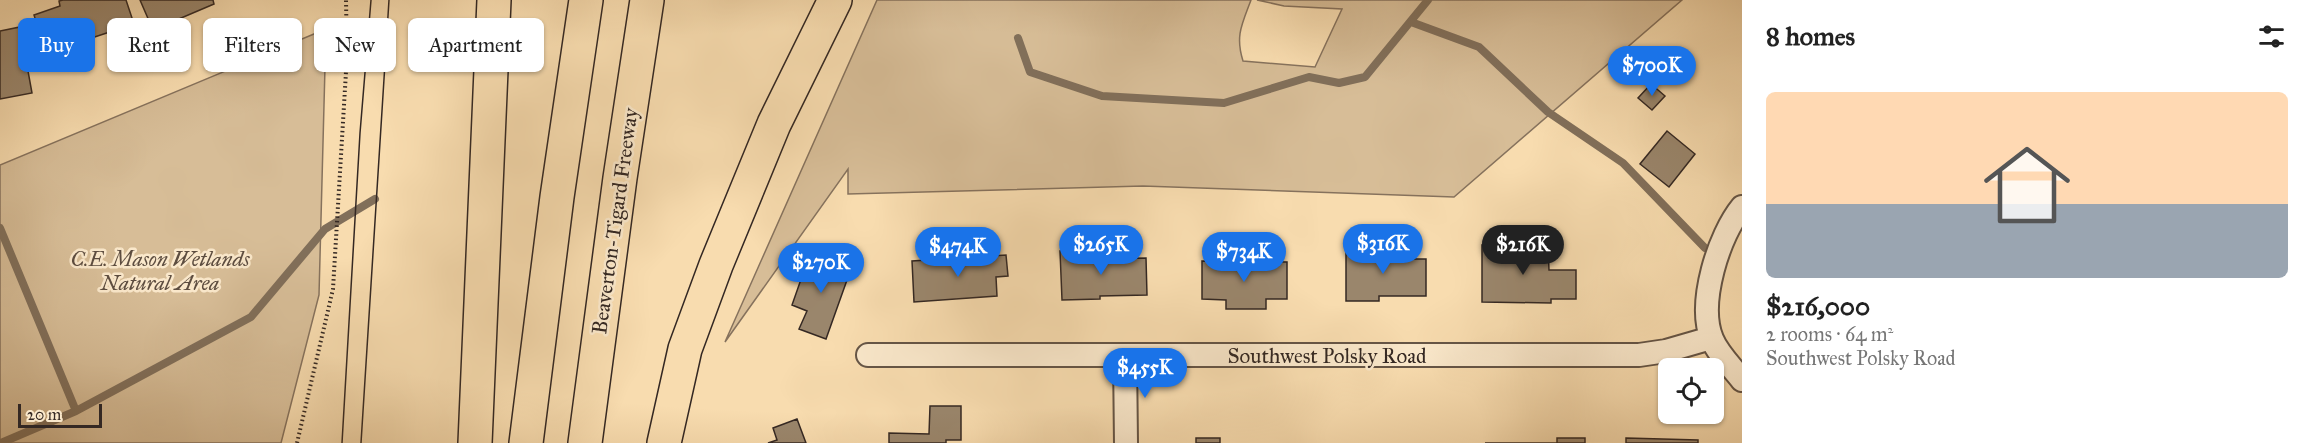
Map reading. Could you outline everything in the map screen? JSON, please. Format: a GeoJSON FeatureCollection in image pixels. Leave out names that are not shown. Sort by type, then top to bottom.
{"type":"FeatureCollection","features":[{"type":"Feature","properties":{"kind":"highway"},"geometry":{"type":"LineString","coordinates":[[475,443],[494,0]]}},
{"type":"Feature","properties":{"kind":"highway"},"geometry":{"type":"LineString","coordinates":[[526,443],[557,197],[586,0]]}},
{"type":"Feature","properties":{"kind":"highway","name":"Beaverton-Tigard Freeway"},"geometry":{"type":"LineString","coordinates":[[585,443],[620,178],[647,0]]}},
{"type":"Feature","properties":{"kind":"highway"},"geometry":{"type":"LineString","coordinates":[[664,443],[685,349],[716,266],[774,124],[835,0]]}},
{"type":"Feature","properties":{"kind":"street"},"geometry":{"type":"LineString","coordinates":[[1742,207],[1732,219],[1717,250],[1710,283],[1707,318],[1711,338],[1719,352],[1742,380]]}},
{"type":"Feature","properties":{"kind":"street","name":"Southwest Polsky Road"},"geometry":{"type":"LineString","coordinates":[[868,355],[1640,355],[1666,351],[1711,338]]}},
{"type":"Feature","properties":{"kind":"street"},"geometry":{"type":"LineString","coordinates":[[1125,356],[1126,443]]}},
{"type":"Feature","properties":{"kind":"path"},"geometry":{"type":"LineString","coordinates":[[297,443],[333,290],[347,55],[346,0]]}},
{"type":"Feature","properties":{"kind":"green space"},"geometry":{"type":"Polygon","coordinates":[[[877,0],[1251,0],[1242,23],[1240,37],[1243,61],[1315,67],[1342,9],[1284,6],[1257,0],[1682,0],[1454,197],[1143,186],[848,194],[848,169],[725,342],[877,0]]]}},
{"type":"Feature","properties":{"kind":"green space","name":"C.E. Mason Wetlands Natural Area"},"geometry":{"type":"Polygon","coordinates":[[[314,34],[314,72],[325,72],[319,295],[281,443],[0,443],[0,165],[223,72],[302,72],[302,39],[314,34]]]}},
{"type":"Feature","properties":{"kind":"building"},"geometry":{"type":"Polygon","coordinates":[[[126,0],[132,18],[107,18],[107,33],[95,37],[95,18],[35,18],[34,15],[60,6],[59,1],[126,0]]]}},
{"type":"Feature","properties":{"kind":"building"},"geometry":{"type":"Polygon","coordinates":[[[140,0],[213,0],[214,4],[181,18],[148,18],[140,0]]]}},
{"type":"Feature","properties":{"kind":"building"},"geometry":{"type":"Polygon","coordinates":[[[18,27],[18,72],[28,72],[32,93],[0,99],[0,31],[18,27]]]}},
{"type":"Feature","properties":{"kind":"building"},"geometry":{"type":"Polygon","coordinates":[[[1651,84],[1665,96],[1652,110],[1638,98],[1651,84]]]}},
{"type":"Feature","properties":{"kind":"building"},"geometry":{"type":"Polygon","coordinates":[[[1667,131],[1695,154],[1669,187],[1640,164],[1667,131]]]}},
{"type":"Feature","properties":{"kind":"building"},"geometry":{"type":"Polygon","coordinates":[[[1482,245],[1548,246],[1549,270],[1576,270],[1576,299],[1551,299],[1551,303],[1482,302],[1482,245]]]}},
{"type":"Feature","properties":{"kind":"building"},"geometry":{"type":"Polygon","coordinates":[[[1346,248],[1399,250],[1398,259],[1426,259],[1426,296],[1379,296],[1379,301],[1346,301],[1346,248]]]}},
{"type":"Feature","properties":{"kind":"building"},"geometry":{"type":"Polygon","coordinates":[[[1098,250],[1099,259],[1146,258],[1147,295],[1062,300],[1060,251],[1098,250]]]}},
{"type":"Feature","properties":{"kind":"building"},"geometry":{"type":"Polygon","coordinates":[[[817,253],[848,264],[843,279],[847,280],[826,339],[799,329],[807,311],[792,305],[806,265],[812,268],[817,253]]]}},
{"type":"Feature","properties":{"kind":"building"},"geometry":{"type":"Polygon","coordinates":[[[1006,255],[1008,276],[996,277],[997,296],[914,302],[912,261],[1006,255]]]}},
{"type":"Feature","properties":{"kind":"building"},"geometry":{"type":"Polygon","coordinates":[[[1202,261],[1287,262],[1287,299],[1266,299],[1266,309],[1226,309],[1226,300],[1202,299],[1202,261]]]}},
{"type":"Feature","properties":{"kind":"building"},"geometry":{"type":"Polygon","coordinates":[[[930,406],[961,406],[961,440],[946,440],[946,443],[889,443],[889,433],[929,434],[930,406]]]}},
{"type":"Feature","properties":{"kind":"building"},"geometry":{"type":"Polygon","coordinates":[[[797,419],[806,443],[768,443],[777,440],[773,428],[797,419]]]}},
{"type":"Feature","properties":{"kind":"building"},"geometry":{"type":"Polygon","coordinates":[[[1196,438],[1220,438],[1220,443],[1196,443],[1196,438]]]}},
{"type":"Feature","properties":{"kind":"building"},"geometry":{"type":"Polygon","coordinates":[[[1557,438],[1585,438],[1585,443],[1557,443],[1557,438]]]}},
{"type":"Feature","properties":{"kind":"building"},"geometry":{"type":"Polygon","coordinates":[[[1626,438],[1698,440],[1698,443],[1626,443],[1626,438]]]}},
{"type":"Feature","properties":{"kind":"waterway"},"geometry":{"type":"LineString","coordinates":[[1018,38],[1030,72],[1102,96],[1224,103],[1309,77],[1339,83],[1365,77],[1428,0]]}},
{"type":"Feature","properties":{"kind":"waterway"},"geometry":{"type":"LineString","coordinates":[[1411,22],[1479,47],[1548,112],[1623,163],[1705,248]]}},
{"type":"Feature","properties":{"kind":"waterway"},"geometry":{"type":"LineString","coordinates":[[1,443],[76,411],[251,317],[325,229],[375,199]]}},
{"type":"Feature","properties":{"kind":"waterway"},"geometry":{"type":"LineString","coordinates":[[0,228],[76,411]]}},
{"type":"Feature","properties":{"kind":"tram line"},"geometry":{"type":"LineString","coordinates":[[342,443],[360,133],[371,0]]}},
{"type":"Feature","properties":{"kind":"tram line"},"geometry":{"type":"LineString","coordinates":[[361,443],[389,0]]}}]}
